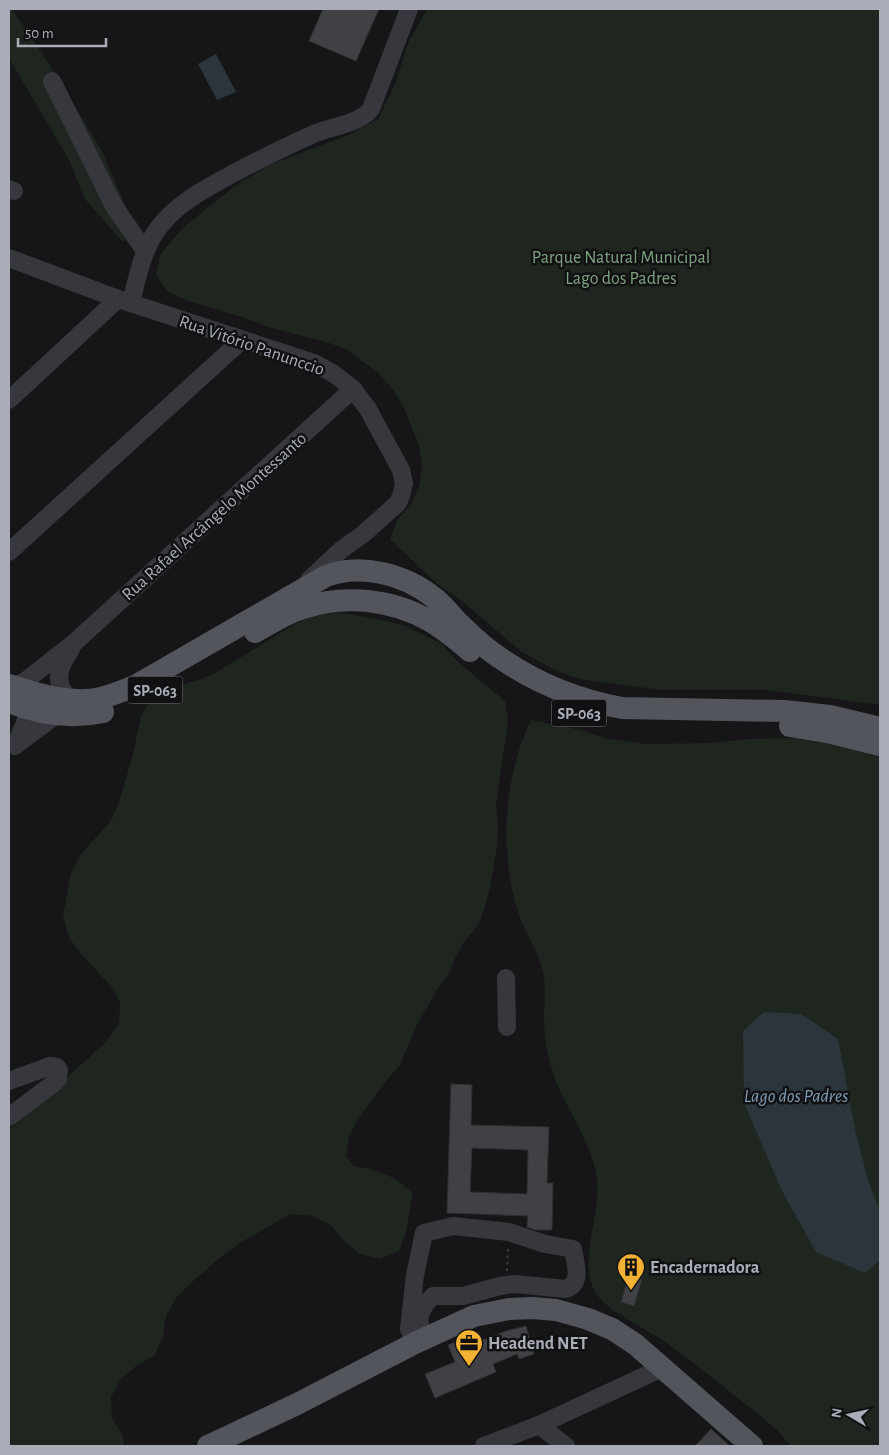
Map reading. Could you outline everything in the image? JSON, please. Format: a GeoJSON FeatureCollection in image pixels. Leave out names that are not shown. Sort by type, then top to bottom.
{"type":"FeatureCollection","features":[{"type":"Feature","properties":{"kind":"main road","name":"SP-063"},"geometry":{"type":"LineString","coordinates":[[20,696],[63,707],[100,698],[135,686],[297,591],[326,576],[355,567],[418,586],[434,597],[462,627],[503,660],[538,681],[569,695],[622,708],[784,711],[830,716],[880,728]]}},
{"type":"Feature","properties":{"kind":"main road"},"geometry":{"type":"LineString","coordinates":[[355,567],[349,590],[364,601]]}},
{"type":"Feature","properties":{"kind":"main road","name":"SP-063"},"geometry":{"type":"LineString","coordinates":[[63,707],[71,716],[100,713],[122,707],[147,695],[273,622],[301,608],[325,602],[364,601],[412,611],[454,637],[502,677],[520,689],[565,708],[593,717],[624,723],[793,726],[832,732],[880,745]]}},
{"type":"Feature","properties":{"kind":"main road"},"geometry":{"type":"LineString","coordinates":[[208,1446],[297,1404],[418,1341],[477,1315],[509,1309],[532,1308],[556,1310],[588,1319],[612,1329],[635,1344],[752,1446]]}},
{"type":"Feature","properties":{"kind":"street"},"geometry":{"type":"LineString","coordinates":[[9,400],[125,301],[138,275],[145,252],[165,220],[186,202],[208,188],[297,141],[367,114],[371,108],[408,9]]}},
{"type":"Feature","properties":{"kind":"street"},"geometry":{"type":"LineString","coordinates":[[52,81],[114,206],[145,252]]}},
{"type":"Feature","properties":{"kind":"street","name":"Rua Vitório Panunccio"},"geometry":{"type":"LineString","coordinates":[[9,258],[125,301],[314,363],[334,374],[354,389],[368,409],[401,470],[404,483],[402,493],[398,503],[362,535],[341,550],[297,591]]}},
{"type":"Feature","properties":{"kind":"street"},"geometry":{"type":"LineString","coordinates":[[9,552],[242,340]]}},
{"type":"Feature","properties":{"kind":"street","name":"Rua Rafael Arcângelo Montessanto"},"geometry":{"type":"LineString","coordinates":[[20,696],[24,682],[75,642],[354,389]]}},
{"type":"Feature","properties":{"kind":"street","name":"Rua Vitório Panunccio"},"geometry":{"type":"LineString","coordinates":[[355,567],[357,543],[362,535]]}},
{"type":"Feature","properties":{"kind":"street","name":"Rua Rafael Arcângelo Montessanto"},"geometry":{"type":"LineString","coordinates":[[63,707],[63,692],[59,684],[59,673],[64,660],[75,642]]}},
{"type":"Feature","properties":{"kind":"street"},"geometry":{"type":"LineString","coordinates":[[12,748],[25,723],[20,696]]}},
{"type":"Feature","properties":{"kind":"street"},"geometry":{"type":"LineString","coordinates":[[12,748],[63,707]]}},
{"type":"Feature","properties":{"kind":"street"},"geometry":{"type":"LineString","coordinates":[[506,978],[507,1027]]}},
{"type":"Feature","properties":{"kind":"street"},"geometry":{"type":"LineString","coordinates":[[9,1081],[50,1066],[57,1067],[59,1070],[58,1078],[54,1083],[9,1117]]}},
{"type":"Feature","properties":{"kind":"street"},"geometry":{"type":"LineString","coordinates":[[453,1226],[509,1232],[545,1244],[573,1249],[577,1274],[576,1282],[572,1287],[566,1289],[515,1284],[463,1296],[433,1296],[424,1304],[420,1316],[418,1341],[409,1328],[415,1274],[424,1233],[453,1226]]}},
{"type":"Feature","properties":{"kind":"street"},"geometry":{"type":"LineString","coordinates":[[415,1274],[433,1296]]}},
{"type":"Feature","properties":{"kind":"street"},"geometry":{"type":"LineString","coordinates":[[484,1446],[540,1424],[662,1368]]}},
{"type":"Feature","properties":{"kind":"street"},"geometry":{"type":"LineString","coordinates":[[540,1424],[566,1446]]}},
{"type":"Feature","properties":{"kind":"path"},"geometry":{"type":"LineString","coordinates":[[506,1285],[509,1232]]}},
{"type":"Feature","properties":{"kind":"green space"},"geometry":{"type":"Polygon","coordinates":[[[9,9],[12,9],[49,64],[102,151],[138,235],[122,241],[85,199],[69,160],[9,58],[9,9]]]}},
{"type":"Feature","properties":{"kind":"green space","name":"Parque Natural Municipal Lago dos Padres"},"geometry":{"type":"Polygon","coordinates":[[[427,9],[880,9],[880,705],[767,690],[661,690],[579,679],[559,672],[522,652],[457,597],[430,578],[390,540],[397,520],[411,505],[419,486],[422,466],[419,446],[404,408],[393,390],[379,374],[346,349],[268,327],[186,300],[167,291],[156,274],[160,255],[186,225],[236,185],[272,164],[351,134],[378,119],[396,82],[408,43],[427,9]]]}},
{"type":"Feature","properties":{"kind":"green space"},"geometry":{"type":"Polygon","coordinates":[[[341,613],[403,625],[442,644],[458,662],[505,701],[508,721],[496,804],[497,846],[490,887],[478,926],[466,939],[449,973],[417,1025],[400,1065],[359,1118],[349,1136],[346,1156],[354,1166],[386,1174],[413,1192],[406,1232],[399,1251],[380,1259],[360,1254],[344,1241],[331,1225],[312,1216],[290,1214],[240,1243],[222,1256],[176,1298],[166,1316],[163,1336],[155,1355],[136,1366],[121,1379],[111,1397],[112,1418],[123,1436],[124,1446],[9,1446],[9,1130],[106,1042],[119,1023],[120,1002],[110,985],[80,953],[68,936],[63,915],[71,873],[81,854],[110,822],[119,802],[132,758],[141,716],[152,698],[171,689],[212,675],[300,621],[319,614],[341,613]]]}},
{"type":"Feature","properties":{"kind":"green space"},"geometry":{"type":"Polygon","coordinates":[[[531,720],[585,731],[604,738],[644,744],[710,743],[750,739],[793,738],[880,752],[880,1446],[791,1446],[764,1419],[664,1341],[608,1306],[595,1292],[590,1279],[589,1251],[597,1193],[595,1167],[586,1142],[561,1093],[551,1067],[545,1036],[544,977],[537,953],[519,915],[508,867],[507,816],[510,791],[514,766],[531,720]]]}},
{"type":"Feature","properties":{"kind":"water"},"geometry":{"type":"Polygon","coordinates":[[[216,54],[236,92],[217,100],[198,64],[216,54]]]}},
{"type":"Feature","properties":{"kind":"water","name":"Lago dos Padres"},"geometry":{"type":"Polygon","coordinates":[[[764,1012],[801,1014],[838,1039],[856,1134],[868,1180],[880,1212],[880,1260],[865,1273],[816,1252],[782,1191],[744,1103],[743,1031],[764,1012]]]}},
{"type":"Feature","properties":{"kind":"building"},"geometry":{"type":"Polygon","coordinates":[[[323,9],[379,9],[356,61],[309,41],[323,9]]]}},
{"type":"Feature","properties":{"kind":"building"},"geometry":{"type":"Polygon","coordinates":[[[451,1084],[472,1085],[471,1125],[549,1127],[547,1183],[553,1183],[552,1230],[535,1230],[527,1227],[528,1216],[447,1213],[451,1084]],[[472,1148],[470,1192],[527,1194],[528,1150],[472,1148]]]}},
{"type":"Feature","properties":{"kind":"building","name":"Encadernadora"},"geometry":{"type":"Polygon","coordinates":[[[629,1275],[642,1279],[634,1306],[621,1302],[629,1275]]]}},
{"type":"Feature","properties":{"kind":"building","name":"Headend NET"},"geometry":{"type":"Polygon","coordinates":[[[526,1326],[534,1354],[519,1359],[517,1354],[493,1364],[496,1372],[435,1398],[425,1374],[455,1362],[448,1345],[479,1332],[483,1340],[526,1326]]]}},
{"type":"Feature","properties":{"kind":"building"},"geometry":{"type":"Polygon","coordinates":[[[711,1429],[730,1446],[695,1446],[711,1429]]]}},
{"type":"Feature","properties":{"kind":"place","name":"Encadernadora"},"geometry":{"type":"Point","coordinates":[631,1291]}},
{"type":"Feature","properties":{"kind":"place","name":"Headend NET"},"geometry":{"type":"Point","coordinates":[469,1367]}}]}
